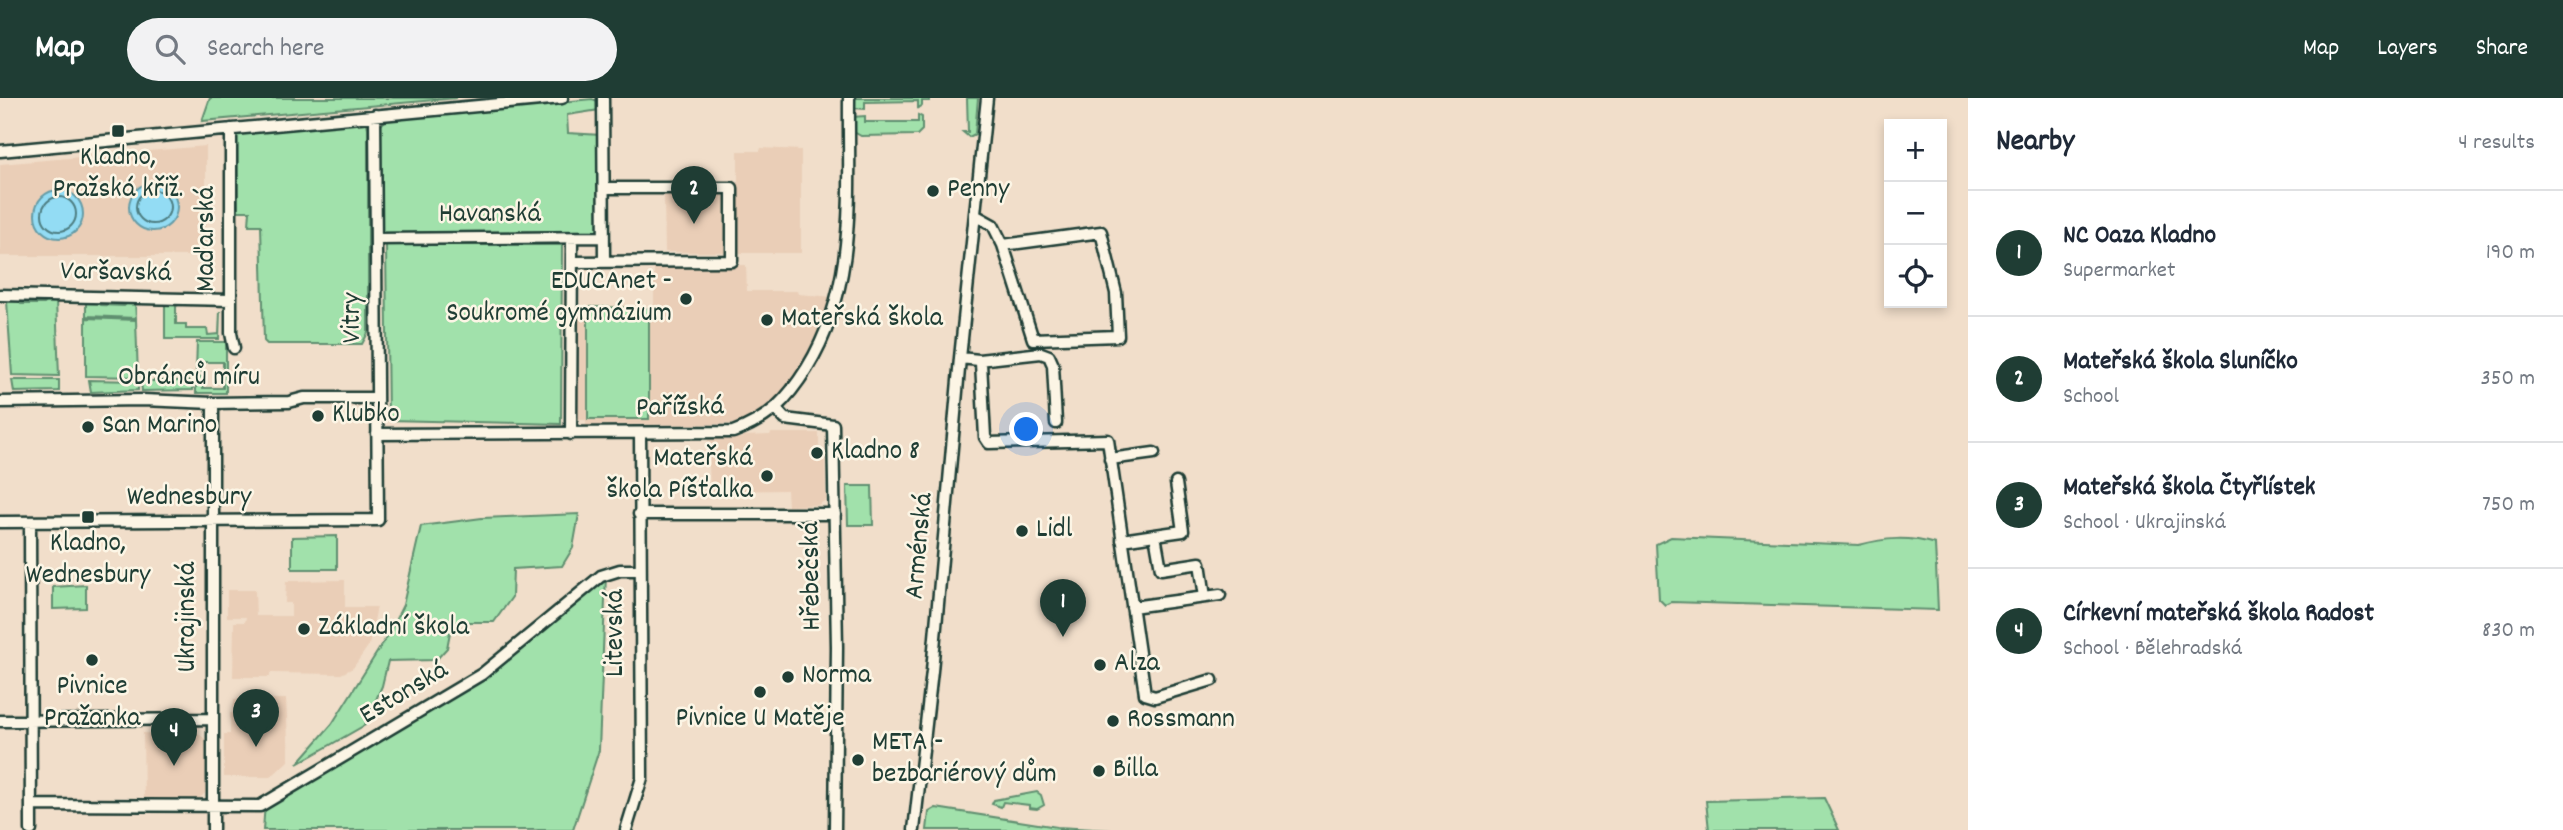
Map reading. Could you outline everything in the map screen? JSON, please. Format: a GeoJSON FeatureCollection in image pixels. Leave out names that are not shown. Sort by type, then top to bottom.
{"type":"FeatureCollection","features":[{"type":"Feature","properties":{"kind":"street"},"geometry":{"type":"LineString","coordinates":[[0,150],[562,98]]}},
{"type":"Feature","properties":{"kind":"street"},"geometry":{"type":"LineString","coordinates":[[603,98],[604,261]]}},
{"type":"Feature","properties":{"kind":"street","name":"Pařížská"},"geometry":{"type":"LineString","coordinates":[[377,434],[733,432],[753,425],[776,409],[798,382],[822,344],[838,299],[846,260],[849,98]]}},
{"type":"Feature","properties":{"kind":"street","name":"Arménská"},"geometry":{"type":"LineString","coordinates":[[914,830],[933,661],[987,98]]}},
{"type":"Feature","properties":{"kind":"street","name":"Vitry"},"geometry":{"type":"LineString","coordinates":[[375,115],[378,520]]}},
{"type":"Feature","properties":{"kind":"street","name":"Maďarská"},"geometry":{"type":"LineString","coordinates":[[231,129],[231,333],[234,348]]}},
{"type":"Feature","properties":{"kind":"street"},"geometry":{"type":"LineString","coordinates":[[572,262],[732,261],[732,188],[604,188]]}},
{"type":"Feature","properties":{"kind":"street"},"geometry":{"type":"LineString","coordinates":[[975,215],[993,225],[1003,245],[1033,338],[1118,336],[1116,293],[1101,232],[1003,245]]}},
{"type":"Feature","properties":{"kind":"street","name":"Havanská"},"geometry":{"type":"LineString","coordinates":[[376,239],[604,237]]}},
{"type":"Feature","properties":{"kind":"street"},"geometry":{"type":"LineString","coordinates":[[571,433],[572,239]]}},
{"type":"Feature","properties":{"kind":"street","name":"Varšavská"},"geometry":{"type":"LineString","coordinates":[[0,295],[231,300]]}},
{"type":"Feature","properties":{"kind":"street"},"geometry":{"type":"LineString","coordinates":[[960,358],[979,360],[1041,353],[1049,356],[1053,365],[1056,423]]}},
{"type":"Feature","properties":{"kind":"street"},"geometry":{"type":"LineString","coordinates":[[979,360],[985,437],[989,443],[1108,440],[1145,694],[1155,697],[1212,680]]}},
{"type":"Feature","properties":{"kind":"street","name":"Obránců míru"},"geometry":{"type":"LineString","coordinates":[[0,402],[213,403],[289,402],[304,398],[376,398]]}},
{"type":"Feature","properties":{"kind":"street","name":"Ukrajinská"},"geometry":{"type":"LineString","coordinates":[[213,403],[213,830]]}},
{"type":"Feature","properties":{"kind":"street","name":"Hřebečská"},"geometry":{"type":"LineString","coordinates":[[776,409],[785,419],[833,425],[835,830]]}},
{"type":"Feature","properties":{"kind":"street","name":"Litevská"},"geometry":{"type":"LineString","coordinates":[[626,830],[642,778],[640,433]]}},
{"type":"Feature","properties":{"kind":"street"},"geometry":{"type":"LineString","coordinates":[[1111,459],[1154,453]]}},
{"type":"Feature","properties":{"kind":"street"},"geometry":{"type":"LineString","coordinates":[[1122,540],[1183,531],[1176,483]]}},
{"type":"Feature","properties":{"kind":"street"},"geometry":{"type":"LineString","coordinates":[[639,514],[835,513]]}},
{"type":"Feature","properties":{"kind":"street","name":"Wednesbury"},"geometry":{"type":"LineString","coordinates":[[0,522],[378,520]]}},
{"type":"Feature","properties":{"kind":"street"},"geometry":{"type":"LineString","coordinates":[[30,522],[31,830]]}},
{"type":"Feature","properties":{"kind":"street"},"geometry":{"type":"LineString","coordinates":[[1156,535],[1161,569],[1200,563],[1205,597]]}},
{"type":"Feature","properties":{"kind":"street","name":"Estonská"},"geometry":{"type":"LineString","coordinates":[[31,805],[260,806],[264,801],[482,674],[601,576],[620,570],[639,570]]}},
{"type":"Feature","properties":{"kind":"street"},"geometry":{"type":"LineString","coordinates":[[1132,607],[1220,595]]}},
{"type":"Feature","properties":{"kind":"street"},"geometry":{"type":"LineString","coordinates":[[0,721],[212,719]]}},
{"type":"Feature","properties":{"kind":"shaded area"},"geometry":{"type":"Polygon","coordinates":[[[206,146],[206,256],[0,256],[0,164],[206,146]]]}},
{"type":"Feature","properties":{"kind":"shaded area"},"geometry":{"type":"Polygon","coordinates":[[[761,148],[801,150],[801,253],[738,253],[738,151],[760,151],[761,148]]]}},
{"type":"Feature","properties":{"kind":"shaded area"},"geometry":{"type":"Polygon","coordinates":[[[664,196],[724,196],[724,252],[665,252],[664,196]]]}},
{"type":"Feature","properties":{"kind":"shaded area"},"geometry":{"type":"Polygon","coordinates":[[[654,265],[746,265],[747,291],[797,291],[798,294],[834,297],[824,327],[801,371],[766,411],[742,424],[586,425],[586,420],[576,420],[576,311],[584,311],[584,306],[654,306],[654,265]]]}},
{"type":"Feature","properties":{"kind":"shaded area","name":"Mateřská škola Píšťalka"},"geometry":{"type":"Polygon","coordinates":[[[771,433],[819,433],[819,461],[825,461],[826,500],[818,505],[788,506],[787,490],[710,491],[708,438],[742,438],[771,433]]]}},
{"type":"Feature","properties":{"kind":"shaded area","name":"Základní škola"},"geometry":{"type":"Polygon","coordinates":[[[345,580],[345,607],[377,607],[369,645],[353,668],[341,674],[270,673],[270,677],[233,677],[234,622],[245,622],[246,617],[227,617],[227,590],[255,590],[256,616],[291,616],[291,603],[285,603],[286,581],[345,580]]]}},
{"type":"Feature","properties":{"kind":"shaded area"},"geometry":{"type":"Polygon","coordinates":[[[234,699],[286,699],[289,760],[271,777],[224,777],[224,734],[230,734],[230,713],[233,713],[234,699]]]}},
{"type":"Feature","properties":{"kind":"shaded area"},"geometry":{"type":"Polygon","coordinates":[[[143,733],[198,733],[205,739],[205,793],[198,800],[144,800],[143,733]]]}},
{"type":"Feature","properties":{"kind":"green space"},"geometry":{"type":"Polygon","coordinates":[[[210,98],[457,98],[202,121],[210,98]]]}},
{"type":"Feature","properties":{"kind":"green space"},"geometry":{"type":"Polygon","coordinates":[[[853,98],[930,98],[930,101],[922,101],[922,106],[918,108],[918,101],[865,102],[865,109],[853,108],[853,98]]]}},
{"type":"Feature","properties":{"kind":"green space"},"geometry":{"type":"Polygon","coordinates":[[[967,98],[978,98],[975,134],[969,137],[963,132],[968,132],[967,98]]]}},
{"type":"Feature","properties":{"kind":"green space"},"geometry":{"type":"Polygon","coordinates":[[[592,99],[598,101],[601,106],[599,110],[567,115],[568,133],[601,135],[603,225],[599,234],[384,235],[381,230],[380,126],[387,119],[592,99]]]}},
{"type":"Feature","properties":{"kind":"green space"},"geometry":{"type":"Polygon","coordinates":[[[918,115],[922,117],[922,130],[917,135],[861,136],[854,132],[852,117],[865,116],[865,122],[918,122],[918,115]]]}},
{"type":"Feature","properties":{"kind":"green space"},"geometry":{"type":"Polygon","coordinates":[[[363,121],[368,128],[368,333],[362,344],[267,344],[264,341],[261,225],[249,225],[250,211],[238,211],[237,135],[243,131],[363,121]]]}},
{"type":"Feature","properties":{"kind":"green space"},"geometry":{"type":"Polygon","coordinates":[[[386,245],[562,245],[561,424],[388,420],[386,245]]]}},
{"type":"Feature","properties":{"kind":"green space"},"geometry":{"type":"Polygon","coordinates":[[[17,299],[21,304],[44,304],[50,299],[56,300],[59,376],[12,375],[7,301],[17,299]]]}},
{"type":"Feature","properties":{"kind":"green space"},"geometry":{"type":"Polygon","coordinates":[[[86,300],[95,300],[100,305],[124,306],[129,301],[135,301],[136,318],[86,316],[86,300]]]}},
{"type":"Feature","properties":{"kind":"green space"},"geometry":{"type":"Polygon","coordinates":[[[165,302],[181,304],[176,306],[176,324],[186,324],[186,329],[207,329],[208,335],[219,334],[220,311],[219,339],[165,339],[165,302]]]}},
{"type":"Feature","properties":{"kind":"green space"},"geometry":{"type":"Polygon","coordinates":[[[588,307],[649,308],[649,419],[588,419],[588,307]]]}},
{"type":"Feature","properties":{"kind":"green space"},"geometry":{"type":"Polygon","coordinates":[[[86,318],[136,320],[138,377],[86,376],[86,318]]]}},
{"type":"Feature","properties":{"kind":"green space"},"geometry":{"type":"Polygon","coordinates":[[[197,342],[226,342],[226,393],[196,393],[196,376],[203,377],[203,388],[223,388],[223,362],[203,362],[203,372],[196,372],[197,342]]]}},
{"type":"Feature","properties":{"kind":"green space"},"geometry":{"type":"Polygon","coordinates":[[[12,380],[59,380],[59,391],[14,392],[12,380]]]}},
{"type":"Feature","properties":{"kind":"green space"},"geometry":{"type":"Polygon","coordinates":[[[89,380],[138,381],[138,390],[91,392],[89,380]]]}},
{"type":"Feature","properties":{"kind":"green space"},"geometry":{"type":"Polygon","coordinates":[[[141,381],[188,381],[193,390],[142,391],[141,381]]]}},
{"type":"Feature","properties":{"kind":"green space"},"geometry":{"type":"Polygon","coordinates":[[[847,486],[872,486],[873,525],[848,525],[847,486]]]}},
{"type":"Feature","properties":{"kind":"green space"},"geometry":{"type":"Polygon","coordinates":[[[579,514],[573,548],[562,566],[513,569],[512,597],[494,622],[452,622],[447,648],[436,660],[388,661],[382,686],[365,725],[297,764],[332,724],[388,635],[403,605],[421,526],[482,518],[579,514]]]}},
{"type":"Feature","properties":{"kind":"green space"},"geometry":{"type":"Polygon","coordinates":[[[337,536],[337,569],[292,569],[292,537],[337,536]]]}},
{"type":"Feature","properties":{"kind":"green space"},"geometry":{"type":"Polygon","coordinates":[[[1671,537],[1859,545],[1887,539],[1925,541],[1935,544],[1938,610],[1671,602],[1665,605],[1659,599],[1656,544],[1671,537]]]}},
{"type":"Feature","properties":{"kind":"green space"},"geometry":{"type":"Polygon","coordinates":[[[606,575],[599,750],[573,830],[263,830],[265,803],[419,716],[606,575]]]}},
{"type":"Feature","properties":{"kind":"green space"},"geometry":{"type":"Polygon","coordinates":[[[86,585],[86,608],[53,609],[53,587],[86,585]]]}},
{"type":"Feature","properties":{"kind":"green space"},"geometry":{"type":"Polygon","coordinates":[[[1037,792],[1044,805],[1037,809],[1029,808],[1029,805],[1003,802],[1001,807],[992,804],[994,800],[1037,792]]]}},
{"type":"Feature","properties":{"kind":"green space"},"geometry":{"type":"Polygon","coordinates":[[[1824,798],[1839,830],[1709,830],[1706,801],[1824,798]]]}},
{"type":"Feature","properties":{"kind":"green space"},"geometry":{"type":"Polygon","coordinates":[[[936,808],[1057,827],[1112,830],[927,830],[929,812],[936,808]]]}},
{"type":"Feature","properties":{"kind":"water"},"geometry":{"type":"Polygon","coordinates":[[[153,183],[170,190],[177,207],[170,224],[153,231],[136,224],[129,207],[136,190],[153,183]]]}},
{"type":"Feature","properties":{"kind":"water"},"geometry":{"type":"Polygon","coordinates":[[[59,190],[76,197],[83,214],[76,231],[59,238],[42,231],[35,214],[42,197],[59,190]]]}},
{"type":"Feature","properties":{"kind":"place","name":"Kladno, Pražská křiž."},"geometry":{"type":"Point","coordinates":[118,131]}},
{"type":"Feature","properties":{"kind":"place","name":"Penny"},"geometry":{"type":"Point","coordinates":[933,191]}},
{"type":"Feature","properties":{"kind":"place","name":"Mateřská škola Sluníčko"},"geometry":{"type":"Point","coordinates":[694,224]}},
{"type":"Feature","properties":{"kind":"place","name":"EDUCAnet - Soukromé gymnázium"},"geometry":{"type":"Point","coordinates":[686,299]}},
{"type":"Feature","properties":{"kind":"place","name":"Mateřská škola"},"geometry":{"type":"Point","coordinates":[767,320]}},
{"type":"Feature","properties":{"kind":"place","name":"Klubko"},"geometry":{"type":"Point","coordinates":[318,416]}},
{"type":"Feature","properties":{"kind":"place","name":"San Marino"},"geometry":{"type":"Point","coordinates":[88,427]}},
{"type":"Feature","properties":{"kind":"place","name":"Kladno 8"},"geometry":{"type":"Point","coordinates":[817,453]}},
{"type":"Feature","properties":{"kind":"place","name":"Mateřská škola Píšťalka"},"geometry":{"type":"Point","coordinates":[767,476]}},
{"type":"Feature","properties":{"kind":"place","name":"Kladno, Wednesbury"},"geometry":{"type":"Point","coordinates":[88,517]}},
{"type":"Feature","properties":{"kind":"place","name":"Lidl"},"geometry":{"type":"Point","coordinates":[1022,531]}},
{"type":"Feature","properties":{"kind":"place","name":"Základní škola"},"geometry":{"type":"Point","coordinates":[304,629]}},
{"type":"Feature","properties":{"kind":"place","name":"NC Oaza Kladno"},"geometry":{"type":"Point","coordinates":[1063,637]}},
{"type":"Feature","properties":{"kind":"place","name":"Pivnice Pražanka"},"geometry":{"type":"Point","coordinates":[92,660]}},
{"type":"Feature","properties":{"kind":"place","name":"Alza"},"geometry":{"type":"Point","coordinates":[1100,665]}},
{"type":"Feature","properties":{"kind":"place","name":"Norma"},"geometry":{"type":"Point","coordinates":[788,677]}},
{"type":"Feature","properties":{"kind":"place","name":"Pivnice U Matěje"},"geometry":{"type":"Point","coordinates":[760,692]}},
{"type":"Feature","properties":{"kind":"place","name":"Rossmann"},"geometry":{"type":"Point","coordinates":[1113,721]}},
{"type":"Feature","properties":{"kind":"place","name":"Mateřská škola Čtyřlístek"},"geometry":{"type":"Point","coordinates":[256,747]}},
{"type":"Feature","properties":{"kind":"place","name":"META - bezbariérový dům"},"geometry":{"type":"Point","coordinates":[858,760]}},
{"type":"Feature","properties":{"kind":"place","name":"Církevní mateřská škola Radost"},"geometry":{"type":"Point","coordinates":[174,766]}},
{"type":"Feature","properties":{"kind":"place","name":"Billa"},"geometry":{"type":"Point","coordinates":[1099,771]}}]}
